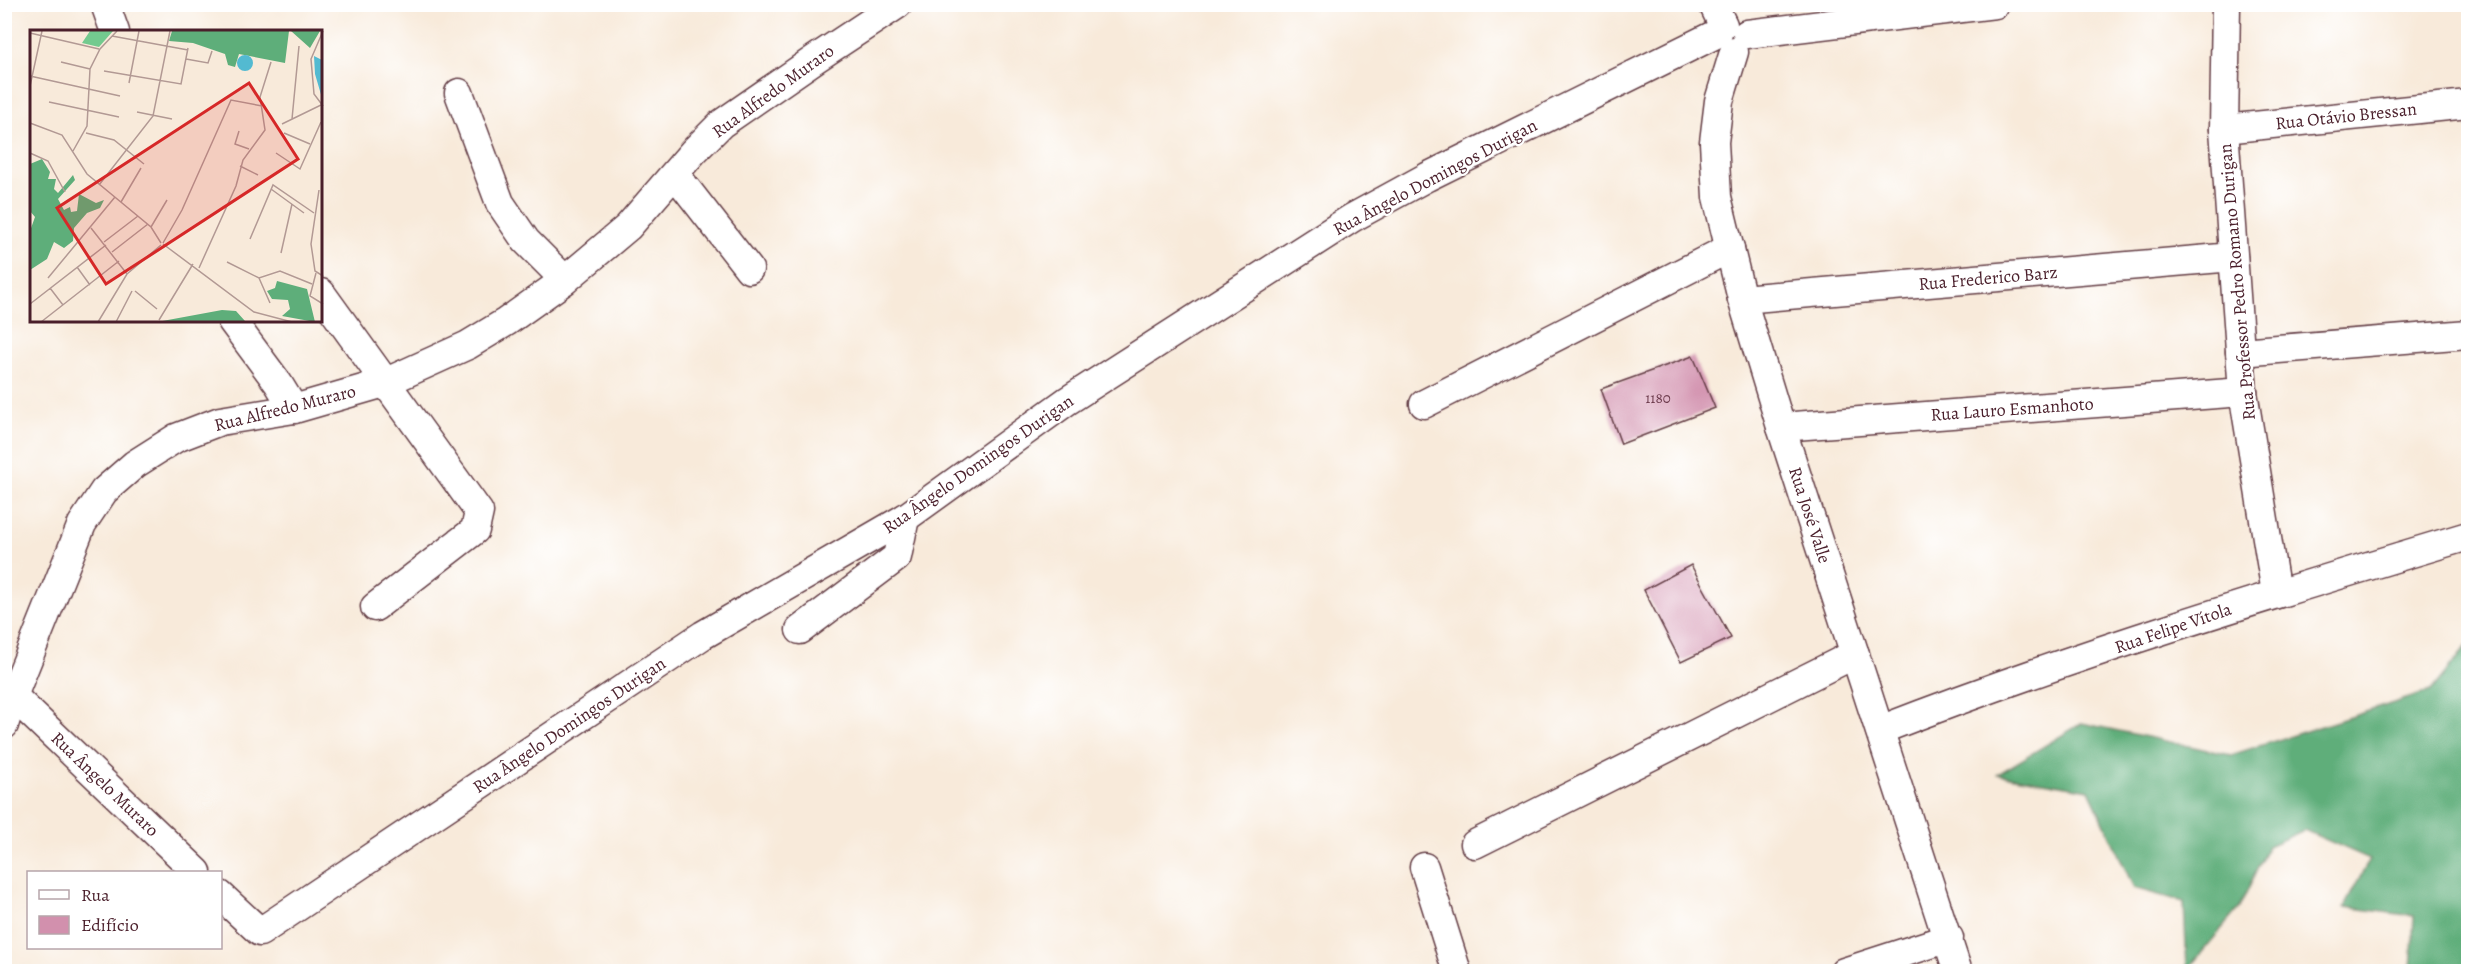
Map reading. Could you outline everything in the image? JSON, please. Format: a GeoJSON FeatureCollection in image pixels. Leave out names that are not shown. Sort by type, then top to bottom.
{"type":"FeatureCollection","features":[{"type":"Feature","properties":{"kind":"street"},"geometry":{"type":"LineString","coordinates":[[105,4],[114,30]]}},
{"type":"Feature","properties":{"kind":"street","name":"Rua Alfredo Muraro"},"geometry":{"type":"LineString","coordinates":[[4,725],[82,524],[104,491],[135,464],[176,438],[220,422],[294,409],[384,383],[468,345],[506,322],[565,280],[628,227],[693,152],[721,124],[898,4]]}},
{"type":"Feature","properties":{"kind":"street","name":"Rua Ângelo Domingos Durigan"},"geometry":{"type":"LineString","coordinates":[[222,897],[260,933],[703,635],[905,518],[1067,401],[1352,218],[1427,177],[1727,29],[1995,4]]}},
{"type":"Feature","properties":{"kind":"street","name":"Rua Professor Pedro Romano Durigan"},"geometry":{"type":"LineString","coordinates":[[2226,4],[2224,129],[2243,392],[2276,593]]}},
{"type":"Feature","properties":{"kind":"street","name":"Rua José Valle"},"geometry":{"type":"LineString","coordinates":[[1727,29],[1714,142],[1717,197],[1742,299],[1781,427],[1949,938],[1958,972]]}},
{"type":"Feature","properties":{"kind":"street"},"geometry":{"type":"LineString","coordinates":[[459,93],[500,203],[526,241],[565,280]]}},
{"type":"Feature","properties":{"kind":"street","name":"Rua Otávio Bressan"},"geometry":{"type":"LineString","coordinates":[[2224,129],[2469,104]]}},
{"type":"Feature","properties":{"kind":"street"},"geometry":{"type":"LineString","coordinates":[[675,174],[749,269]]}},
{"type":"Feature","properties":{"kind":"street"},"geometry":{"type":"LineString","coordinates":[[1424,404],[1730,248]]}},
{"type":"Feature","properties":{"kind":"street","name":"Rua Frederico Barz"},"geometry":{"type":"LineString","coordinates":[[1742,299],[2233,257]]}},
{"type":"Feature","properties":{"kind":"street"},"geometry":{"type":"LineString","coordinates":[[322,294],[479,512],[475,530],[375,607]]}},
{"type":"Feature","properties":{"kind":"street"},"geometry":{"type":"LineString","coordinates":[[233,322],[278,383],[294,409]]}},
{"type":"Feature","properties":{"kind":"street"},"geometry":{"type":"LineString","coordinates":[[2240,352],[2469,334]]}},
{"type":"Feature","properties":{"kind":"street","name":"Rua Lauro Esmanhoto"},"geometry":{"type":"LineString","coordinates":[[1781,427],[2243,392]]}},
{"type":"Feature","properties":{"kind":"street"},"geometry":{"type":"LineString","coordinates":[[800,630],[897,557],[905,518]]}},
{"type":"Feature","properties":{"kind":"street","name":"Rua Felipe Vítola"},"geometry":{"type":"LineString","coordinates":[[1880,730],[1970,695],[2276,593],[2469,536]]}},
{"type":"Feature","properties":{"kind":"street"},"geometry":{"type":"LineString","coordinates":[[1475,844],[1855,654]]}},
{"type":"Feature","properties":{"kind":"street","name":"Rua Ângelo Muraro"},"geometry":{"type":"LineString","coordinates":[[14,696],[195,871]]}},
{"type":"Feature","properties":{"kind":"street"},"geometry":{"type":"LineString","coordinates":[[1424,867],[1457,972]]}},
{"type":"Feature","properties":{"kind":"street"},"geometry":{"type":"LineString","coordinates":[[1844,972],[1949,938]]}},
{"type":"Feature","properties":{"kind":"green space"},"geometry":{"type":"Polygon","coordinates":[[[2468,645],[2468,971],[2411,971],[2414,916],[2344,907],[2370,859],[2304,830],[2268,846],[2239,908],[2187,970],[2184,902],[2134,888],[2089,790],[1998,774],[2082,723],[2231,755],[2431,691],[2468,645]]]}},
{"type":"Feature","properties":{"kind":"building"},"geometry":{"type":"Polygon","coordinates":[[[1693,356],[1715,408],[1621,444],[1601,389],[1693,356]]]}},
{"type":"Feature","properties":{"kind":"building"},"geometry":{"type":"Polygon","coordinates":[[[1691,565],[1731,638],[1681,662],[1644,590],[1691,565]]]}}]}
